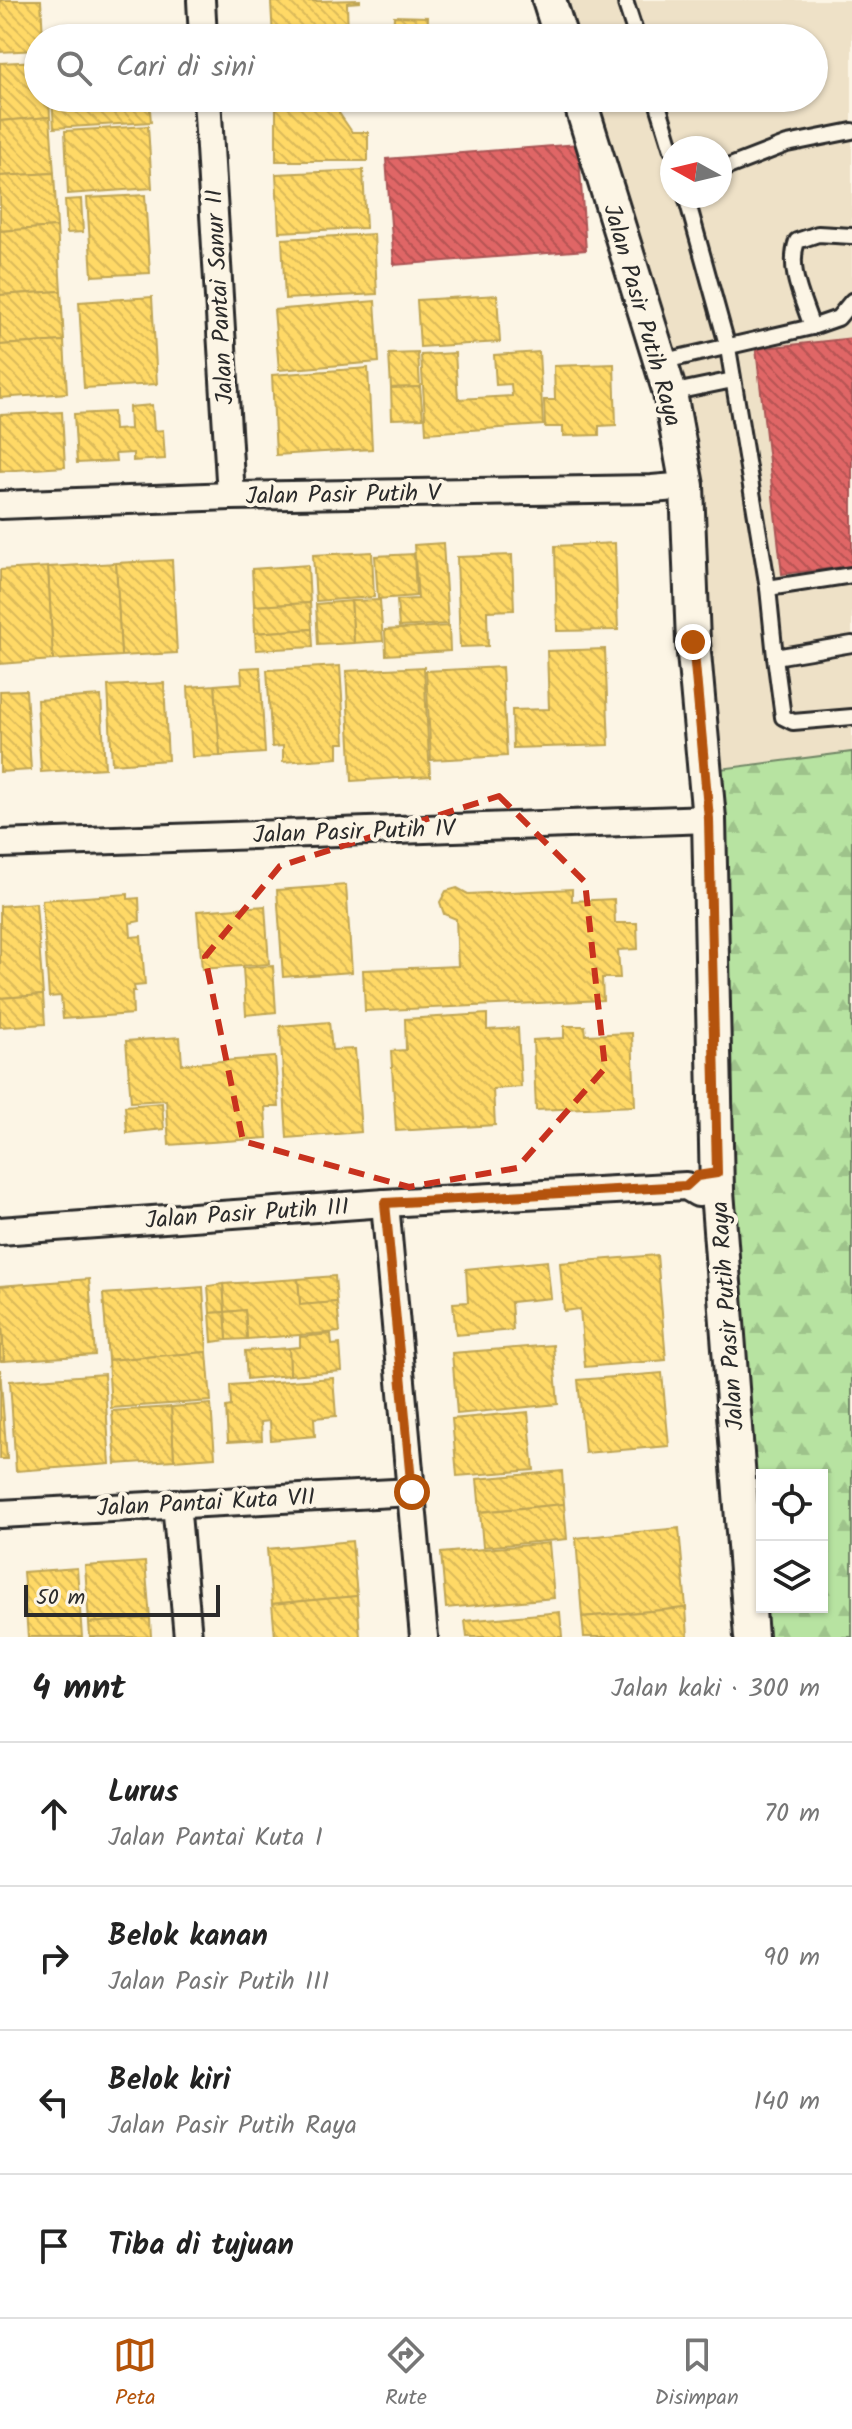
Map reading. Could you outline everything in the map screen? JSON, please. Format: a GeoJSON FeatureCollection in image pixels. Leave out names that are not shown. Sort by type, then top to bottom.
{"type":"FeatureCollection","features":[{"type":"Feature","properties":{"kind":"street"},"geometry":{"type":"LineString","coordinates":[[201,0],[202,24]]}},
{"type":"Feature","properties":{"kind":"street"},"geometry":{"type":"LineString","coordinates":[[549,0],[557,24]]}},
{"type":"Feature","properties":{"kind":"street","name":"Jalan Pantai Sanur II"},"geometry":{"type":"LineString","coordinates":[[208,112],[231,496]]}},
{"type":"Feature","properties":{"kind":"street","name":"Jalan Pasir Putih Raya"},"geometry":{"type":"LineString","coordinates":[[583,112],[670,393],[687,486],[693,642],[709,819],[707,1183],[751,1637]]}},
{"type":"Feature","properties":{"kind":"street","name":"Jalan Pasir Putih V"},"geometry":{"type":"LineString","coordinates":[[0,505],[231,496],[637,490],[687,486]]}},
{"type":"Feature","properties":{"kind":"street","name":"Jalan Pasir Putih IV"},"geometry":{"type":"LineString","coordinates":[[0,844],[709,819]]}},
{"type":"Feature","properties":{"kind":"street","name":"Jalan Pasir Putih III"},"geometry":{"type":"LineString","coordinates":[[0,1231],[707,1183]]}},
{"type":"Feature","properties":{"kind":"street"},"geometry":{"type":"LineString","coordinates":[[385,1203],[424,1637]]}},
{"type":"Feature","properties":{"kind":"street","name":"Jalan Pantai Kuta VII"},"geometry":{"type":"LineString","coordinates":[[0,1514],[412,1492]]}},
{"type":"Feature","properties":{"kind":"street"},"geometry":{"type":"LineString","coordinates":[[176,1503],[188,1637]]}},
{"type":"Feature","properties":{"kind":"lane"},"geometry":{"type":"LineString","coordinates":[[626,4],[632,24]]}},
{"type":"Feature","properties":{"kind":"lane"},"geometry":{"type":"LineString","coordinates":[[660,112],[668,136]]}},
{"type":"Feature","properties":{"kind":"lane"},"geometry":{"type":"LineString","coordinates":[[732,165],[787,144],[852,131]]}},
{"type":"Feature","properties":{"kind":"lane"},"geometry":{"type":"LineString","coordinates":[[689,208],[728,348],[768,588],[783,717],[793,722],[852,717]]}},
{"type":"Feature","properties":{"kind":"lane"},"geometry":{"type":"LineString","coordinates":[[812,327],[795,274],[793,254],[797,241],[818,234],[852,236]]}},
{"type":"Feature","properties":{"kind":"lane"},"geometry":{"type":"LineString","coordinates":[[660,362],[812,327],[838,318],[852,301]]}},
{"type":"Feature","properties":{"kind":"lane"},"geometry":{"type":"LineString","coordinates":[[670,393],[733,380]]}},
{"type":"Feature","properties":{"kind":"lane"},"geometry":{"type":"LineString","coordinates":[[768,588],[852,575]]}},
{"type":"Feature","properties":{"kind":"lane"},"geometry":{"type":"LineString","coordinates":[[775,657],[852,644]]}},
{"type":"Feature","properties":{"kind":"highlighted area"},"geometry":{"type":"Polygon","coordinates":[[[499,796],[585,882],[605,1068],[517,1168],[409,1187],[243,1141],[205,957],[280,866],[499,796]]]}},
{"type":"Feature","properties":{"kind":"shaded area"},"geometry":{"type":"Polygon","coordinates":[[[549,0],[852,0],[852,752],[704,771],[687,486],[583,112],[828,112],[828,24],[557,24],[549,0]]]}},
{"type":"Feature","properties":{"kind":"green space"},"geometry":{"type":"Polygon","coordinates":[[[852,752],[852,1637],[751,1637],[704,771],[852,752]]]}},
{"type":"Feature","properties":{"kind":"building: Hunian"},"geometry":{"type":"Polygon","coordinates":[[[0,0],[41,0],[42,24],[24,24],[24,51],[0,52],[0,0]]]}},
{"type":"Feature","properties":{"kind":"building: Hunian"},"geometry":{"type":"Polygon","coordinates":[[[360,0],[347,3],[348,24],[272,24],[271,2],[360,0]]]}},
{"type":"Feature","properties":{"kind":"building: Hunian"},"geometry":{"type":"Polygon","coordinates":[[[394,16],[428,17],[428,24],[394,24],[394,16]]]}},
{"type":"Feature","properties":{"kind":"building: Hunian"},"geometry":{"type":"Polygon","coordinates":[[[24,62],[24,112],[50,112],[50,117],[0,121],[0,63],[24,62]]]}},
{"type":"Feature","properties":{"kind":"building: Hunian"},"geometry":{"type":"Polygon","coordinates":[[[53,112],[150,112],[151,122],[54,128],[53,112]]]}},
{"type":"Feature","properties":{"kind":"building: Hunian"},"geometry":{"type":"Polygon","coordinates":[[[276,112],[339,112],[352,132],[368,132],[368,161],[276,161],[276,112]]]}},
{"type":"Feature","properties":{"kind":"building: Hunian"},"geometry":{"type":"Polygon","coordinates":[[[50,117],[54,173],[0,176],[0,121],[50,117]]]}},
{"type":"Feature","properties":{"kind":"building: Hunian"},"geometry":{"type":"Polygon","coordinates":[[[148,126],[152,188],[68,194],[65,131],[148,126]]]}},
{"type":"Feature","properties":{"kind":"building: Hunian"},"geometry":{"type":"Polygon","coordinates":[[[363,170],[366,228],[279,232],[276,174],[363,170]]]}},
{"type":"Feature","properties":{"kind":"building: Hunian"},"geometry":{"type":"Polygon","coordinates":[[[54,173],[57,227],[0,231],[0,176],[54,173]]]}},
{"type":"Feature","properties":{"kind":"building: Hunian"},"geometry":{"type":"Polygon","coordinates":[[[145,195],[150,273],[92,276],[87,198],[145,195]]]}},
{"type":"Feature","properties":{"kind":"building: Hunian"},"geometry":{"type":"Polygon","coordinates":[[[81,199],[83,232],[67,233],[65,200],[81,199]]]}},
{"type":"Feature","properties":{"kind":"building: Hunian"},"geometry":{"type":"Polygon","coordinates":[[[57,227],[61,291],[0,295],[0,231],[57,227]]]}},
{"type":"Feature","properties":{"kind":"building: Hunian"},"geometry":{"type":"Polygon","coordinates":[[[374,234],[377,294],[285,299],[282,239],[374,234]]]}},
{"type":"Feature","properties":{"kind":"building: Hunian"},"geometry":{"type":"Polygon","coordinates":[[[61,291],[64,341],[0,345],[0,295],[61,291]]]}},
{"type":"Feature","properties":{"kind":"building: Hunian"},"geometry":{"type":"Polygon","coordinates":[[[497,295],[500,342],[420,347],[417,300],[497,295]]]}},
{"type":"Feature","properties":{"kind":"building: Hunian"},"geometry":{"type":"Polygon","coordinates":[[[152,297],[157,384],[84,388],[79,302],[152,297]]]}},
{"type":"Feature","properties":{"kind":"building: Hunian"},"geometry":{"type":"Polygon","coordinates":[[[375,301],[379,362],[279,370],[274,310],[375,301]]]}},
{"type":"Feature","properties":{"kind":"building: Hunian"},"geometry":{"type":"Polygon","coordinates":[[[64,341],[67,393],[0,398],[0,345],[64,341]]]}},
{"type":"Feature","properties":{"kind":"building: Hunian"},"geometry":{"type":"Polygon","coordinates":[[[539,352],[543,425],[426,433],[421,355],[455,353],[458,399],[512,396],[511,384],[496,385],[494,355],[539,352]]]}},
{"type":"Feature","properties":{"kind":"building: Hunian"},"geometry":{"type":"Polygon","coordinates":[[[418,353],[420,387],[391,388],[389,354],[418,353]]]}},
{"type":"Feature","properties":{"kind":"building: Hunian"},"geometry":{"type":"Polygon","coordinates":[[[614,364],[616,425],[599,426],[599,435],[563,436],[563,427],[545,427],[544,400],[555,400],[554,366],[614,364]]]}},
{"type":"Feature","properties":{"kind":"building: Hunian"},"geometry":{"type":"Polygon","coordinates":[[[368,368],[372,449],[276,455],[272,375],[368,368]]]}},
{"type":"Feature","properties":{"kind":"building: Hunian"},"geometry":{"type":"Polygon","coordinates":[[[420,387],[423,418],[392,419],[391,388],[420,387]]]}},
{"type":"Feature","properties":{"kind":"building: Hunian"},"geometry":{"type":"Polygon","coordinates":[[[152,405],[154,431],[163,430],[165,459],[133,461],[133,453],[115,454],[116,461],[77,463],[74,414],[113,412],[114,430],[130,429],[129,407],[152,405]]]}},
{"type":"Feature","properties":{"kind":"building: Hunian"},"geometry":{"type":"Polygon","coordinates":[[[62,412],[65,467],[0,471],[0,415],[62,412]]]}},
{"type":"Feature","properties":{"kind":"building: Hunian"},"geometry":{"type":"Polygon","coordinates":[[[443,543],[448,624],[399,627],[397,600],[418,599],[414,545],[443,543]]]}},
{"type":"Feature","properties":{"kind":"building: Hunian"},"geometry":{"type":"Polygon","coordinates":[[[615,543],[618,630],[557,631],[555,546],[615,543]]]}},
{"type":"Feature","properties":{"kind":"building: Hunian"},"geometry":{"type":"Polygon","coordinates":[[[372,552],[374,597],[316,601],[313,555],[372,552]]]}},
{"type":"Feature","properties":{"kind":"building: Hunian"},"geometry":{"type":"Polygon","coordinates":[[[414,554],[416,596],[378,599],[375,556],[414,554]]]}},
{"type":"Feature","properties":{"kind":"building: Hunian"},"geometry":{"type":"Polygon","coordinates":[[[512,555],[514,610],[487,611],[488,646],[460,647],[457,557],[512,555]]]}},
{"type":"Feature","properties":{"kind":"building: Hunian"},"geometry":{"type":"Polygon","coordinates":[[[172,560],[177,653],[121,656],[116,563],[172,560]]]}},
{"type":"Feature","properties":{"kind":"building: Hunian"},"geometry":{"type":"Polygon","coordinates":[[[116,563],[121,656],[53,660],[48,567],[116,563]]]}},
{"type":"Feature","properties":{"kind":"building: Hunian"},"geometry":{"type":"Polygon","coordinates":[[[308,565],[310,603],[254,606],[252,569],[308,565]]]}},
{"type":"Feature","properties":{"kind":"building: Hunian"},"geometry":{"type":"Polygon","coordinates":[[[48,567],[53,660],[0,664],[0,570],[48,567]]]}},
{"type":"Feature","properties":{"kind":"building: Hunian"},"geometry":{"type":"Polygon","coordinates":[[[380,600],[383,641],[354,643],[351,601],[380,600]]]}},
{"type":"Feature","properties":{"kind":"building: Hunian"},"geometry":{"type":"Polygon","coordinates":[[[351,601],[354,643],[318,645],[316,604],[351,601]]]}},
{"type":"Feature","properties":{"kind":"building: Hunian"},"geometry":{"type":"Polygon","coordinates":[[[310,603],[312,629],[255,633],[254,606],[310,603]]]}},
{"type":"Feature","properties":{"kind":"building: Hunian"},"geometry":{"type":"Polygon","coordinates":[[[449,626],[450,651],[386,655],[385,630],[449,626]]]}},
{"type":"Feature","properties":{"kind":"building: Hunian"},"geometry":{"type":"Polygon","coordinates":[[[312,629],[313,647],[256,650],[255,633],[312,629]]]}},
{"type":"Feature","properties":{"kind":"building: Hunian"},"geometry":{"type":"Polygon","coordinates":[[[605,649],[609,745],[513,748],[512,710],[549,709],[547,651],[605,649]]]}},
{"type":"Feature","properties":{"kind":"building: Hunian"},"geometry":{"type":"Polygon","coordinates":[[[340,666],[345,743],[338,743],[338,758],[283,762],[283,746],[272,747],[267,670],[340,666]]]}},
{"type":"Feature","properties":{"kind":"building: Hunian"},"geometry":{"type":"Polygon","coordinates":[[[260,667],[265,753],[220,756],[215,685],[242,683],[241,668],[260,667]]]}},
{"type":"Feature","properties":{"kind":"building: Hunian"},"geometry":{"type":"Polygon","coordinates":[[[424,667],[430,776],[352,781],[346,671],[424,667]]]}},
{"type":"Feature","properties":{"kind":"building: Hunian"},"geometry":{"type":"Polygon","coordinates":[[[502,667],[507,756],[431,760],[426,671],[502,667]]]}},
{"type":"Feature","properties":{"kind":"building: Hunian"},"geometry":{"type":"Polygon","coordinates":[[[164,683],[168,760],[112,764],[108,686],[164,683]]]}},
{"type":"Feature","properties":{"kind":"building: Hunian"},"geometry":{"type":"Polygon","coordinates":[[[215,685],[220,756],[192,757],[188,687],[215,685]]]}},
{"type":"Feature","properties":{"kind":"building: Hunian"},"geometry":{"type":"Polygon","coordinates":[[[26,690],[31,770],[0,772],[0,691],[26,690]]]}},
{"type":"Feature","properties":{"kind":"building: Hunian"},"geometry":{"type":"Polygon","coordinates":[[[101,696],[105,768],[41,772],[37,700],[101,696]]]}},
{"type":"Feature","properties":{"kind":"building: Hunian"},"geometry":{"type":"Polygon","coordinates":[[[346,885],[352,972],[283,977],[277,890],[346,885]]]}},
{"type":"Feature","properties":{"kind":"building: Hunian"},"geometry":{"type":"Polygon","coordinates":[[[457,888],[468,894],[572,889],[572,901],[614,899],[615,923],[637,923],[638,949],[618,950],[620,978],[602,978],[603,1000],[365,1011],[363,970],[458,966],[456,919],[444,914],[440,902],[446,891],[457,888]]]}},
{"type":"Feature","properties":{"kind":"building: Hunian"},"geometry":{"type":"Polygon","coordinates":[[[128,894],[128,899],[139,898],[140,921],[130,923],[131,937],[141,936],[145,985],[134,986],[133,1014],[63,1019],[61,996],[49,997],[42,900],[128,894]]]}},
{"type":"Feature","properties":{"kind":"building: Hunian"},"geometry":{"type":"Polygon","coordinates":[[[36,903],[43,995],[0,998],[0,906],[36,903]]]}},
{"type":"Feature","properties":{"kind":"building: Hunian"},"geometry":{"type":"Polygon","coordinates":[[[265,906],[269,964],[202,969],[197,911],[265,906]]]}},
{"type":"Feature","properties":{"kind":"building: Hunian"},"geometry":{"type":"Polygon","coordinates":[[[273,966],[276,1012],[246,1015],[243,968],[273,966]]]}},
{"type":"Feature","properties":{"kind":"building: Hunian"},"geometry":{"type":"Polygon","coordinates":[[[43,995],[45,1024],[0,1027],[0,998],[43,995]]]}},
{"type":"Feature","properties":{"kind":"building: Hunian"},"geometry":{"type":"Polygon","coordinates":[[[487,1014],[487,1030],[518,1028],[521,1087],[493,1089],[495,1125],[396,1131],[391,1051],[406,1050],[405,1019],[487,1014]]]}},
{"type":"Feature","properties":{"kind":"building: Hunian"},"geometry":{"type":"Polygon","coordinates":[[[329,1022],[332,1050],[355,1049],[361,1132],[287,1138],[280,1026],[329,1022]]]}},
{"type":"Feature","properties":{"kind":"building: Hunian"},"geometry":{"type":"Polygon","coordinates":[[[564,1026],[585,1026],[586,1035],[632,1033],[635,1106],[536,1110],[533,1040],[564,1038],[564,1026]]]}},
{"type":"Feature","properties":{"kind":"building: Hunian"},"geometry":{"type":"Polygon","coordinates":[[[180,1037],[182,1064],[275,1057],[279,1107],[265,1107],[267,1138],[169,1145],[166,1100],[131,1102],[126,1041],[180,1037]]]}},
{"type":"Feature","properties":{"kind":"building: Hunian"},"geometry":{"type":"Polygon","coordinates":[[[162,1103],[164,1129],[127,1133],[125,1106],[162,1103]]]}},
{"type":"Feature","properties":{"kind":"building: Hunian"},"geometry":{"type":"Polygon","coordinates":[[[657,1255],[666,1360],[585,1367],[580,1309],[564,1311],[560,1263],[657,1255]]]}},
{"type":"Feature","properties":{"kind":"building: Hunian"},"geometry":{"type":"Polygon","coordinates":[[[547,1261],[551,1298],[511,1302],[513,1330],[456,1335],[453,1303],[468,1302],[466,1269],[547,1261]]]}},
{"type":"Feature","properties":{"kind":"building: Hunian"},"geometry":{"type":"Polygon","coordinates":[[[335,1276],[337,1302],[300,1305],[298,1279],[335,1276]]]}},
{"type":"Feature","properties":{"kind":"building: Hunian"},"geometry":{"type":"Polygon","coordinates":[[[89,1279],[95,1355],[4,1361],[0,1286],[89,1279]]]}},
{"type":"Feature","properties":{"kind":"building: Hunian"},"geometry":{"type":"Polygon","coordinates":[[[298,1279],[300,1305],[337,1302],[340,1332],[247,1339],[245,1310],[225,1312],[223,1284],[298,1279]]]}},
{"type":"Feature","properties":{"kind":"building: Hunian"},"geometry":{"type":"Polygon","coordinates":[[[223,1284],[225,1312],[210,1313],[208,1286],[223,1284]]]}},
{"type":"Feature","properties":{"kind":"building: Hunian"},"geometry":{"type":"Polygon","coordinates":[[[203,1287],[207,1352],[108,1360],[103,1294],[203,1287]]]}},
{"type":"Feature","properties":{"kind":"building: Hunian"},"geometry":{"type":"Polygon","coordinates":[[[0,1297],[4,1361],[0,1361],[0,1297]]]}},
{"type":"Feature","properties":{"kind":"building: Hunian"},"geometry":{"type":"Polygon","coordinates":[[[245,1310],[247,1339],[227,1340],[225,1312],[245,1310]]]}},
{"type":"Feature","properties":{"kind":"building: Hunian"},"geometry":{"type":"Polygon","coordinates":[[[225,1312],[227,1340],[212,1342],[210,1313],[225,1312]]]}},
{"type":"Feature","properties":{"kind":"building: Hunian"},"geometry":{"type":"Polygon","coordinates":[[[331,1334],[332,1345],[340,1344],[342,1371],[290,1375],[289,1348],[300,1347],[300,1337],[331,1334]]]}},
{"type":"Feature","properties":{"kind":"building: Hunian"},"geometry":{"type":"Polygon","coordinates":[[[553,1345],[558,1404],[457,1414],[452,1353],[553,1345]]]}},
{"type":"Feature","properties":{"kind":"building: Hunian"},"geometry":{"type":"Polygon","coordinates":[[[289,1348],[290,1375],[247,1379],[245,1351],[289,1348]]]}},
{"type":"Feature","properties":{"kind":"building: Hunian"},"geometry":{"type":"Polygon","coordinates":[[[207,1352],[211,1401],[111,1408],[108,1360],[207,1352]]]}},
{"type":"Feature","properties":{"kind":"building: Hunian"},"geometry":{"type":"Polygon","coordinates":[[[0,1369],[7,1459],[0,1459],[0,1369]]]}},
{"type":"Feature","properties":{"kind":"building: Hunian"},"geometry":{"type":"Polygon","coordinates":[[[662,1373],[669,1446],[585,1453],[578,1380],[662,1373]]]}},
{"type":"Feature","properties":{"kind":"building: Hunian"},"geometry":{"type":"Polygon","coordinates":[[[104,1374],[110,1464],[16,1471],[10,1381],[104,1374]]]}},
{"type":"Feature","properties":{"kind":"building: Hunian"},"geometry":{"type":"Polygon","coordinates":[[[333,1378],[336,1416],[314,1418],[315,1436],[271,1440],[270,1421],[261,1422],[262,1440],[228,1442],[226,1407],[231,1406],[230,1385],[333,1378]]]}},
{"type":"Feature","properties":{"kind":"building: Hunian"},"geometry":{"type":"Polygon","coordinates":[[[211,1404],[215,1457],[174,1460],[171,1407],[211,1404]]]}},
{"type":"Feature","properties":{"kind":"building: Hunian"},"geometry":{"type":"Polygon","coordinates":[[[171,1407],[174,1460],[116,1464],[112,1411],[171,1407]]]}},
{"type":"Feature","properties":{"kind":"building: Hunian"},"geometry":{"type":"Polygon","coordinates":[[[528,1412],[534,1470],[457,1476],[452,1419],[528,1412]]]}},
{"type":"Feature","properties":{"kind":"building: Hunian"},"geometry":{"type":"Polygon","coordinates":[[[562,1471],[564,1504],[480,1512],[477,1479],[562,1471]]]}},
{"type":"Feature","properties":{"kind":"building: Hunian"},"geometry":{"type":"Polygon","coordinates":[[[564,1504],[567,1539],[483,1547],[480,1512],[564,1504]]]}},
{"type":"Feature","properties":{"kind":"building: Hunian"},"geometry":{"type":"Polygon","coordinates":[[[679,1528],[686,1608],[582,1617],[576,1538],[679,1528]]]}},
{"type":"Feature","properties":{"kind":"building: Hunian"},"geometry":{"type":"Polygon","coordinates":[[[352,1541],[357,1596],[272,1604],[267,1549],[352,1541]]]}},
{"type":"Feature","properties":{"kind":"building: Hunian"},"geometry":{"type":"Polygon","coordinates":[[[549,1543],[554,1598],[446,1608],[441,1553],[549,1543]]]}},
{"type":"Feature","properties":{"kind":"building: Hunian"},"geometry":{"type":"Polygon","coordinates":[[[145,1562],[150,1618],[89,1623],[85,1566],[145,1562]]]}},
{"type":"Feature","properties":{"kind":"building: Hunian"},"geometry":{"type":"Polygon","coordinates":[[[77,1568],[82,1637],[28,1637],[23,1572],[77,1568]]]}},
{"type":"Feature","properties":{"kind":"building: Hunian"},"geometry":{"type":"Polygon","coordinates":[[[357,1596],[360,1637],[275,1637],[272,1604],[357,1596]]]}},
{"type":"Feature","properties":{"kind":"building: Hunian"},"geometry":{"type":"Polygon","coordinates":[[[686,1608],[688,1637],[584,1637],[582,1617],[686,1608]]]}},
{"type":"Feature","properties":{"kind":"building: Hunian"},"geometry":{"type":"Polygon","coordinates":[[[560,1612],[562,1637],[467,1637],[465,1621],[560,1612]]]}},
{"type":"Feature","properties":{"kind":"building: Hunian"},"geometry":{"type":"Polygon","coordinates":[[[150,1618],[151,1637],[90,1637],[89,1623],[150,1618]]]}},
{"type":"Feature","properties":{"kind":"building: Toko"},"geometry":{"type":"Polygon","coordinates":[[[578,144],[586,250],[394,265],[386,159],[578,144]]]}},
{"type":"Feature","properties":{"kind":"building: Toko"},"geometry":{"type":"Polygon","coordinates":[[[852,338],[852,566],[782,574],[756,349],[852,338]]]}},
{"type":"Feature","properties":{"kind":"route"},"geometry":{"type":"LineString","coordinates":[[412,1492],[385,1203],[686,1186],[692,1178],[717,1173],[709,819],[693,642]]}}]}
